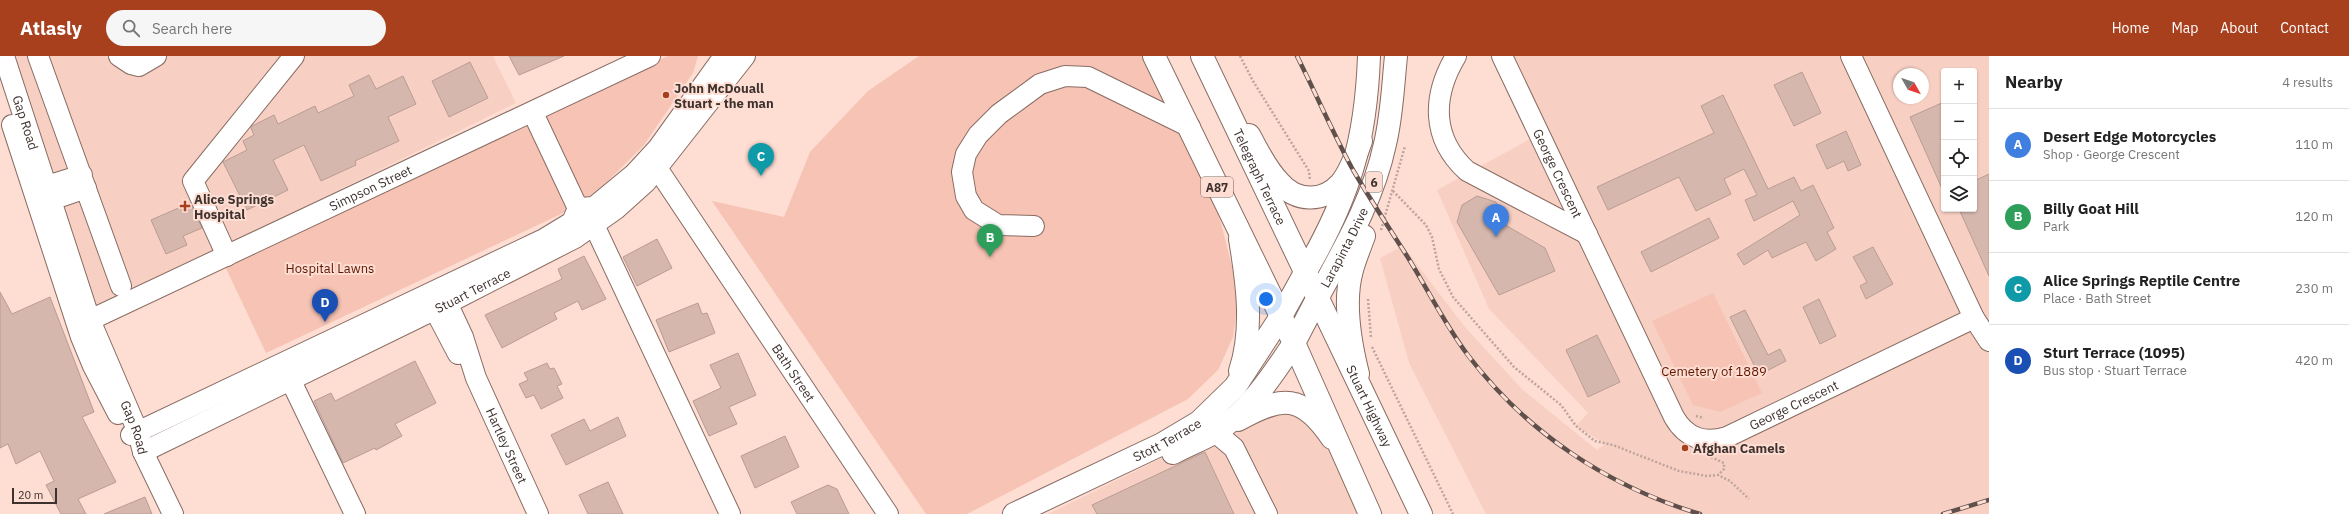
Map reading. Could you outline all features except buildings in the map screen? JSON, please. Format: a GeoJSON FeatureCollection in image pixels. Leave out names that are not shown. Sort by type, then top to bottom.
{"type":"FeatureCollection","features":[{"type":"Feature","properties":{"kind":"main road","name":"A87"},"geometry":{"type":"LineString","coordinates":[[1154,56],[1190,127],[1239,234],[1280,318],[1294,343],[1370,514]]}},
{"type":"Feature","properties":{"kind":"main road"},"geometry":{"type":"LineString","coordinates":[[1203,56],[1271,173],[1283,186],[1296,195],[1312,198],[1334,189],[1341,183],[1352,166],[1361,141]]}},
{"type":"Feature","properties":{"kind":"main road","name":"Telegraph Terrace"},"geometry":{"type":"LineString","coordinates":[[1203,56],[1318,297]]}},
{"type":"Feature","properties":{"kind":"main road","name":"Larapinta Drive"},"geometry":{"type":"LineString","coordinates":[[1306,271],[1332,224],[1342,201],[1361,141],[1368,90],[1369,56]]}},
{"type":"Feature","properties":{"kind":"main road","name":"Larapinta Drive"},"geometry":{"type":"LineString","coordinates":[[1318,297],[1353,234],[1364,209],[1385,144],[1391,114],[1396,56]]}},
{"type":"Feature","properties":{"kind":"main road"},"geometry":{"type":"LineString","coordinates":[[1362,388],[1354,360],[1348,308],[1349,291],[1352,271],[1381,187],[1387,162],[1385,144]]}},
{"type":"Feature","properties":{"kind":"main road"},"geometry":{"type":"LineString","coordinates":[[1235,388],[1245,358],[1248,312],[1245,267],[1239,234]]}},
{"type":"Feature","properties":{"kind":"main road","name":"6"},"geometry":{"type":"LineString","coordinates":[[1280,318],[1306,271]]}},
{"type":"Feature","properties":{"kind":"main road","name":"6"},"geometry":{"type":"LineString","coordinates":[[1294,343],[1318,297]]}},
{"type":"Feature","properties":{"kind":"main road","name":"Stuart Highway"},"geometry":{"type":"LineString","coordinates":[[1318,297],[1421,514]]}},
{"type":"Feature","properties":{"kind":"main road","name":"Stott Terrace"},"geometry":{"type":"LineString","coordinates":[[1014,514],[1182,433],[1211,413],[1235,388],[1280,318]]}},
{"type":"Feature","properties":{"kind":"main road","name":"Stott Terrace"},"geometry":{"type":"LineString","coordinates":[[1048,514],[1215,432],[1237,414],[1264,386],[1294,343]]}},
{"type":"Feature","properties":{"kind":"main road"},"geometry":{"type":"LineString","coordinates":[[1215,432],[1270,405],[1290,403],[1310,410],[1320,420],[1346,458]]}},
{"type":"Feature","properties":{"kind":"street","name":"Gap Road"},"geometry":{"type":"LineString","coordinates":[[4,56],[4,87],[42,195],[135,434],[173,514]]}},
{"type":"Feature","properties":{"kind":"street"},"geometry":{"type":"LineString","coordinates":[[38,56],[84,181],[120,286]]}},
{"type":"Feature","properties":{"kind":"street"},"geometry":{"type":"LineString","coordinates":[[119,56],[131,64],[139,66],[156,56]]}},
{"type":"Feature","properties":{"kind":"street"},"geometry":{"type":"LineString","coordinates":[[227,256],[192,181],[294,56]]}},
{"type":"Feature","properties":{"kind":"street","name":"Simpson Street"},"geometry":{"type":"LineString","coordinates":[[90,320],[533,113],[650,56]]}},
{"type":"Feature","properties":{"kind":"street","name":"Stuart Terrace"},"geometry":{"type":"LineString","coordinates":[[135,434],[437,299],[561,247],[630,198],[724,56]]}},
{"type":"Feature","properties":{"kind":"street","name":"Stuart Terrace"},"geometry":{"type":"LineString","coordinates":[[143,452],[290,379],[560,230],[572,222],[578,208],[594,207],[647,171],[745,56]]}},
{"type":"Feature","properties":{"kind":"street"},"geometry":{"type":"LineString","coordinates":[[1456,56],[1442,83],[1438,112],[1447,148],[1456,162],[1467,171],[1588,234]]}},
{"type":"Feature","properties":{"kind":"street","name":"George Crescent"},"geometry":{"type":"LineString","coordinates":[[1502,56],[1674,417],[1684,431],[1693,437],[1703,441],[1715,441],[1727,437],[1974,318]]}},
{"type":"Feature","properties":{"kind":"street"},"geometry":{"type":"LineString","coordinates":[[1851,56],[1974,318],[1989,341]]}},
{"type":"Feature","properties":{"kind":"street"},"geometry":{"type":"LineString","coordinates":[[1034,226],[998,225],[974,210],[966,196],[962,172],[966,154],[978,135],[999,114],[1040,84],[1065,76],[1088,77],[1190,127]]}},
{"type":"Feature","properties":{"kind":"street"},"geometry":{"type":"LineString","coordinates":[[533,113],[578,208],[591,227],[730,514]]}},
{"type":"Feature","properties":{"kind":"street","name":"Bath Street"},"geometry":{"type":"LineString","coordinates":[[647,171],[673,190],[698,232],[888,514]]}},
{"type":"Feature","properties":{"kind":"street"},"geometry":{"type":"LineString","coordinates":[[42,195],[84,181]]}},
{"type":"Feature","properties":{"kind":"street","name":"Gap Road"},"geometry":{"type":"LineString","coordinates":[[42,195],[81,337],[101,383],[135,434]]}},
{"type":"Feature","properties":{"kind":"street","name":"Hartley Street"},"geometry":{"type":"LineString","coordinates":[[437,299],[463,338],[476,378],[538,514]]}},
{"type":"Feature","properties":{"kind":"street"},"geometry":{"type":"LineString","coordinates":[[290,379],[354,514]]}},
{"type":"Feature","properties":{"kind":"street"},"geometry":{"type":"LineString","coordinates":[[1215,432],[1226,439],[1240,460],[1267,514]]}},
{"type":"Feature","properties":{"kind":"path"},"geometry":{"type":"LineString","coordinates":[[1393,191],[1426,225],[1432,237],[1439,268],[1452,297],[1514,367],[1561,405],[1576,426],[1595,441],[1613,445],[1679,471],[1707,476],[1718,475],[1730,481],[1749,499]]}},
{"type":"Feature","properties":{"kind":"path"},"geometry":{"type":"LineString","coordinates":[[1367,293],[1371,345],[1453,514]]}},
{"type":"Feature","properties":{"kind":"path"},"geometry":{"type":"LineString","coordinates":[[1706,453],[1714,461],[1724,463],[1724,469],[1718,475]]}},
{"type":"Feature","properties":{"kind":"shaded area","name":"Alice Springs Hospital"},"geometry":{"type":"Polygon","coordinates":[[[13,56],[493,56],[516,103],[98,308],[13,56]]]}},
{"type":"Feature","properties":{"kind":"shaded area"},"geometry":{"type":"Polygon","coordinates":[[[1502,56],[1989,56],[1989,514],[1486,514],[1409,363],[1380,258],[1403,246],[1465,327],[1522,389],[1597,450],[1605,444],[1576,426],[1588,413],[1489,309],[1437,190],[1539,134],[1502,56]]]}},
{"type":"Feature","properties":{"kind":"shaded area"},"geometry":{"type":"Polygon","coordinates":[[[1302,406],[1373,514],[1048,514],[1215,432],[1302,406]]]}},
{"type":"Feature","properties":{"kind":"green space","name":"Hospital Lawns"},"geometry":{"type":"Polygon","coordinates":[[[668,56],[698,56],[693,73],[644,145],[599,190],[561,214],[266,353],[224,264],[668,56]]]}},
{"type":"Feature","properties":{"kind":"green space"},"geometry":{"type":"Polygon","coordinates":[[[919,56],[1150,56],[1220,219],[1239,295],[1233,337],[1218,370],[1188,399],[967,514],[926,514],[712,201],[784,217],[810,152],[868,91],[919,56]]]}},
{"type":"Feature","properties":{"kind":"green space","name":"Cemetery of 1889"},"geometry":{"type":"Polygon","coordinates":[[[1713,293],[1762,393],[1720,412],[1693,405],[1652,321],[1713,293]]]}},
{"type":"Feature","properties":{"kind":"railway"},"geometry":{"type":"LineString","coordinates":[[1297,56],[1353,170],[1451,330],[1467,354],[1490,382],[1515,408],[1542,432],[1601,472],[1633,488],[1700,514]]}},
{"type":"Feature","properties":{"kind":"railway"},"geometry":{"type":"LineString","coordinates":[[1943,514],[1989,500]]}},
{"type":"Feature","properties":{"kind":"place","name":"John McDouall Stuart - the man"},"geometry":{"type":"Point","coordinates":[666,95]}},
{"type":"Feature","properties":{"kind":"place","name":"Alice Springs Reptile Centre"},"geometry":{"type":"Point","coordinates":[761,176]}},
{"type":"Feature","properties":{"kind":"place","name":"Alice Springs Hospital"},"geometry":{"type":"Point","coordinates":[185,206]}},
{"type":"Feature","properties":{"kind":"place","name":"Desert Edge Motorcycles"},"geometry":{"type":"Point","coordinates":[1496,237]}},
{"type":"Feature","properties":{"kind":"place","name":"Billy Goat Hill"},"geometry":{"type":"Point","coordinates":[990,257]}},
{"type":"Feature","properties":{"kind":"place","name":"Sturt Terrace (1095)"},"geometry":{"type":"Point","coordinates":[325,322]}},
{"type":"Feature","properties":{"kind":"place","name":"Afghan Camels"},"geometry":{"type":"Point","coordinates":[1685,448]}}]}
